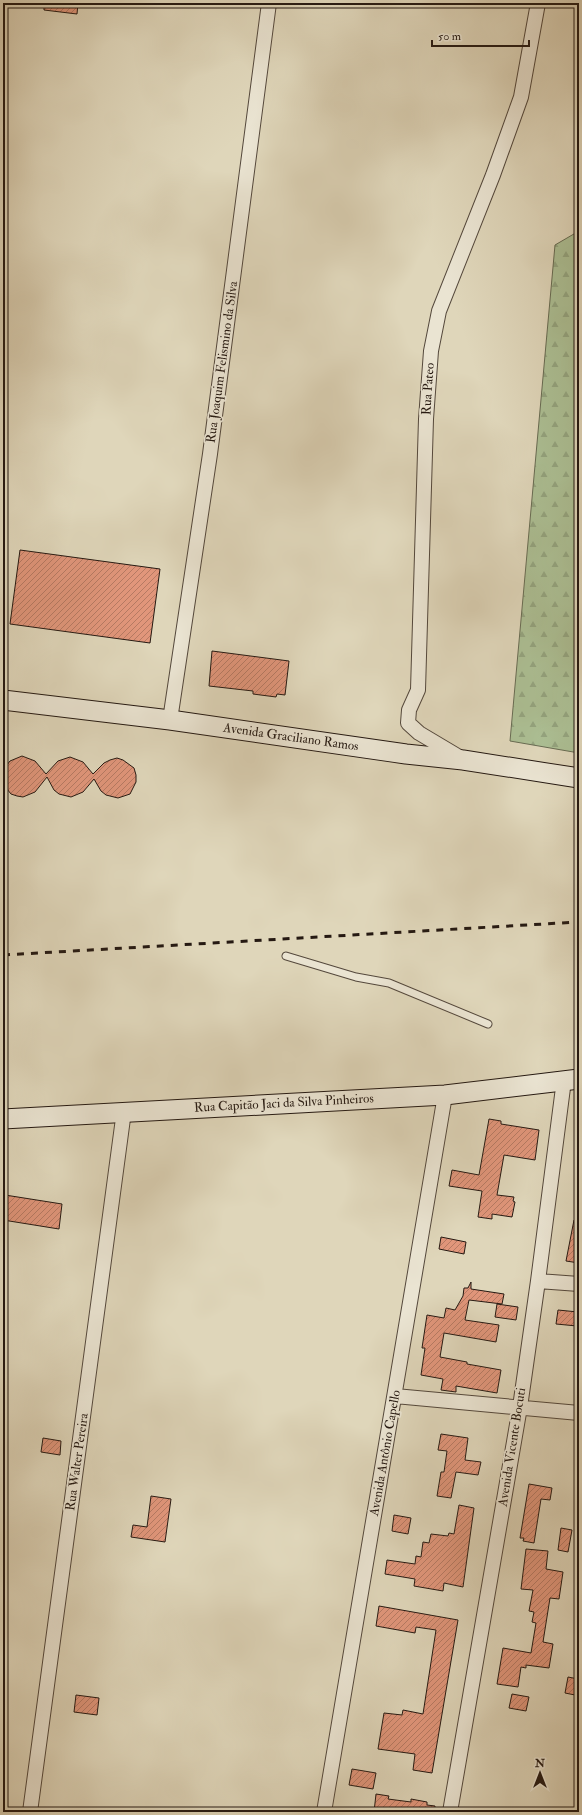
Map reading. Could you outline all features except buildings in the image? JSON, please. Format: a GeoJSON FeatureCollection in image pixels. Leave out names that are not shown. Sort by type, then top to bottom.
{"type":"FeatureCollection","features":[{"type":"Feature","properties":{"kind":"street","name":"Rua Joaquim Felismino da Silva"},"geometry":{"type":"LineString","coordinates":[[170,720],[210,454],[269,3]]}},
{"type":"Feature","properties":{"kind":"street","name":"Rua Pateo"},"geometry":{"type":"LineString","coordinates":[[464,760],[419,733],[408,723],[409,710],[418,690],[426,419],[431,351],[439,312],[521,97],[538,3]]}},
{"type":"Feature","properties":{"kind":"street","name":"Avenida Graciliano Ramos"},"geometry":{"type":"LineString","coordinates":[[3,700],[170,720],[406,754],[464,760],[579,778]]}},
{"type":"Feature","properties":{"kind":"street","name":"Rua Capitão Jaci da Silva Pinheiros"},"geometry":{"type":"LineString","coordinates":[[3,1118],[445,1095],[572,1079]]}},
{"type":"Feature","properties":{"kind":"street","name":"Avenida Vicente Bocuti"},"geometry":{"type":"LineString","coordinates":[[450,1812],[520,1407],[538,1281],[572,1079]]}},
{"type":"Feature","properties":{"kind":"street","name":"Avenida Antônio Capello"},"geometry":{"type":"LineString","coordinates":[[324,1812],[445,1095]]}},
{"type":"Feature","properties":{"kind":"street","name":"Rua Walter Pereira"},"geometry":{"type":"LineString","coordinates":[[30,1812],[124,1111]]}},
{"type":"Feature","properties":{"kind":"street"},"geometry":{"type":"LineString","coordinates":[[538,1281],[579,1284]]}},
{"type":"Feature","properties":{"kind":"street"},"geometry":{"type":"LineString","coordinates":[[395,1396],[579,1413]]}},
{"type":"Feature","properties":{"kind":"lane"},"geometry":{"type":"LineString","coordinates":[[286,956],[356,977],[389,983],[488,1024]]}},
{"type":"Feature","properties":{"kind":"green space"},"geometry":{"type":"Polygon","coordinates":[[[579,231],[579,753],[510,741],[555,245],[579,231]]]}},
{"type":"Feature","properties":{"kind":"railway"},"geometry":{"type":"LineString","coordinates":[[3,955],[579,922]]}}]}
